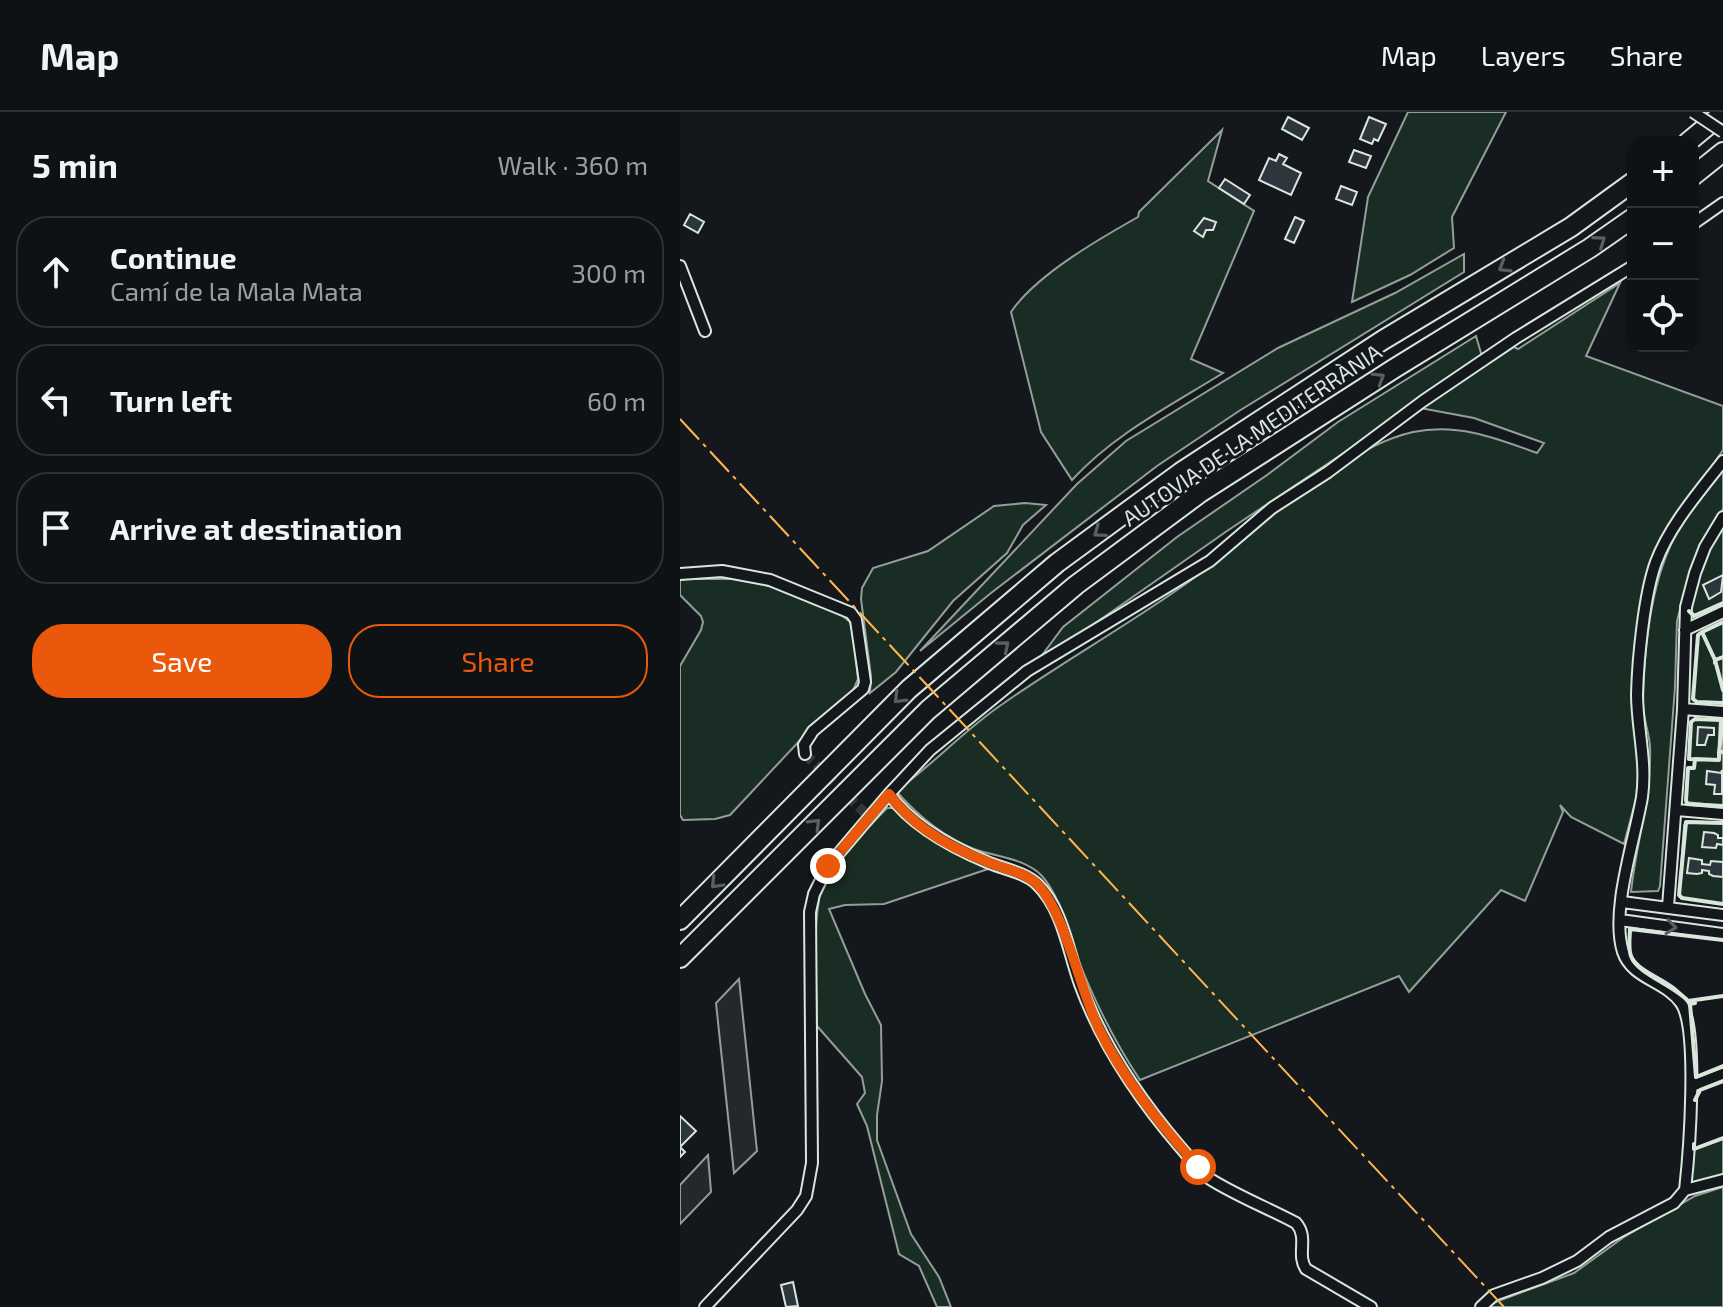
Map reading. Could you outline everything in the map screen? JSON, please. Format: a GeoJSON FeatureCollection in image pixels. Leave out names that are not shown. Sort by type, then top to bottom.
{"type":"FeatureCollection","features":[{"type":"Feature","properties":{"kind":"highway"},"geometry":{"type":"LineString","coordinates":[[1695,136],[1723,113]]}},
{"type":"Feature","properties":{"kind":"highway"},"geometry":{"type":"LineString","coordinates":[[1699,171],[1723,152]]}},
{"type":"Feature","properties":{"kind":"highway","name":"AUTOVIA DE LA MEDITERRÀNIA"},"geometry":{"type":"LineString","coordinates":[[680,920],[909,689],[1057,563],[1181,472],[1383,340],[1571,227],[1627,186]]}},
{"type":"Feature","properties":{"kind":"highway","name":"AUTOVIA DE LA MEDITERRÀNIA"},"geometry":{"type":"LineString","coordinates":[[680,958],[928,710],[1076,585],[1200,493],[1627,222]]}},
{"type":"Feature","properties":{"kind":"street"},"geometry":{"type":"LineString","coordinates":[[1693,112],[1723,132]]}},
{"type":"Feature","properties":{"kind":"street"},"geometry":{"type":"LineString","coordinates":[[1699,220],[1723,203]]}},
{"type":"Feature","properties":{"kind":"street"},"geometry":{"type":"LineString","coordinates":[[680,266],[705,331]]}},
{"type":"Feature","properties":{"kind":"street"},"geometry":{"type":"LineString","coordinates":[[705,1307],[797,1210],[806,1196],[812,1163],[810,912],[814,894],[828,866],[889,794],[930,750],[1027,671],[1210,561],[1272,508],[1328,472],[1423,401],[1516,338],[1627,270]]}},
{"type":"Feature","properties":{"kind":"street"},"geometry":{"type":"LineString","coordinates":[[1685,1190],[1692,1086],[1687,1014],[1675,996],[1630,965],[1623,953],[1620,920],[1642,795],[1643,745],[1637,696],[1646,601],[1656,562],[1671,533],[1723,461]]}},
{"type":"Feature","properties":{"kind":"street"},"geometry":{"type":"LineString","coordinates":[[1668,907],[1677,810],[1686,607],[1705,547],[1723,517]]}},
{"type":"Feature","properties":{"kind":"street"},"geometry":{"type":"LineString","coordinates":[[680,574],[722,571],[770,580],[851,613],[856,620],[865,682],[863,689],[813,731],[804,745],[805,754]]}},
{"type":"Feature","properties":{"kind":"street"},"geometry":{"type":"LineString","coordinates":[[1685,630],[1723,612]]}},
{"type":"Feature","properties":{"kind":"street"},"geometry":{"type":"LineString","coordinates":[[1683,709],[1723,712]]}},
{"type":"Feature","properties":{"kind":"street"},"geometry":{"type":"LineString","coordinates":[[889,794],[917,825],[984,861],[1037,883],[1058,916],[1080,985],[1098,1027],[1118,1063],[1164,1128],[1209,1178],[1296,1223],[1303,1234],[1302,1264],[1306,1269],[1371,1307]]}},
{"type":"Feature","properties":{"kind":"street"},"geometry":{"type":"LineString","coordinates":[[1677,810],[1723,814]]}},
{"type":"Feature","properties":{"kind":"street"},"geometry":{"type":"LineString","coordinates":[[1622,902],[1723,915]]}},
{"type":"Feature","properties":{"kind":"street"},"geometry":{"type":"LineString","coordinates":[[1620,920],[1723,934]]}},
{"type":"Feature","properties":{"kind":"street"},"geometry":{"type":"LineString","coordinates":[[1692,1086],[1723,1074]]}},
{"type":"Feature","properties":{"kind":"street"},"geometry":{"type":"LineString","coordinates":[[1481,1307],[1494,1295],[1542,1278],[1577,1261],[1609,1237],[1674,1203],[1685,1190],[1723,1180]]}},
{"type":"Feature","properties":{"kind":"green space"},"geometry":{"type":"Polygon","coordinates":[[[1408,112],[1506,112],[1452,217],[1454,248],[1410,275],[1352,302],[1368,197],[1408,112]]]}},
{"type":"Feature","properties":{"kind":"green space"},"geometry":{"type":"Polygon","coordinates":[[[1222,130],[1208,181],[1254,211],[1191,359],[1223,373],[1124,435],[1072,480],[1041,432],[1011,312],[1052,271],[1138,217],[1139,212],[1222,130]]]}},
{"type":"Feature","properties":{"kind":"green space"},"geometry":{"type":"Polygon","coordinates":[[[1464,254],[1464,272],[1239,411],[1157,466],[920,651],[1077,484],[1126,441],[1278,348],[1395,293],[1464,254]]]}},
{"type":"Feature","properties":{"kind":"green space"},"geometry":{"type":"Polygon","coordinates":[[[1620,283],[1586,356],[1723,406],[1723,450],[1663,539],[1632,700],[1640,757],[1639,788],[1624,844],[1571,817],[1560,805],[1563,812],[1525,901],[1501,890],[1409,992],[1399,976],[1140,1080],[1097,1003],[1058,903],[1042,876],[1027,865],[974,849],[941,832],[896,791],[990,713],[1187,583],[1325,475],[1354,457],[1413,432],[1446,429],[1492,437],[1537,453],[1544,443],[1474,418],[1420,408],[1620,283]]]}},
{"type":"Feature","properties":{"kind":"green space"},"geometry":{"type":"Polygon","coordinates":[[[1476,336],[1483,360],[1227,531],[1034,666],[1063,627],[1177,537],[1338,422],[1476,336]]]}},
{"type":"Feature","properties":{"kind":"green space"},"geometry":{"type":"Polygon","coordinates":[[[1723,471],[1723,509],[1691,568],[1677,621],[1660,886],[1658,891],[1631,892],[1649,783],[1650,746],[1643,709],[1644,681],[1656,587],[1671,543],[1723,471]]]}},
{"type":"Feature","properties":{"kind":"green space"},"geometry":{"type":"Polygon","coordinates":[[[1025,503],[1046,505],[1023,525],[1007,553],[953,601],[896,672],[870,693],[871,676],[861,599],[862,588],[873,568],[928,551],[994,506],[1025,503]]]}},
{"type":"Feature","properties":{"kind":"green space"},"geometry":{"type":"Polygon","coordinates":[[[1723,523],[1723,603],[1692,616],[1689,613],[1698,574],[1723,523]]]}},
{"type":"Feature","properties":{"kind":"green space"},"geometry":{"type":"Polygon","coordinates":[[[680,579],[738,579],[773,587],[838,612],[850,622],[853,632],[858,679],[851,695],[804,736],[730,815],[715,819],[683,820],[680,815],[680,666],[703,622],[680,595],[680,579]]]}},
{"type":"Feature","properties":{"kind":"green space"},"geometry":{"type":"Polygon","coordinates":[[[1723,622],[1723,703],[1697,702],[1693,699],[1698,635],[1723,622]]]}},
{"type":"Feature","properties":{"kind":"green space"},"geometry":{"type":"Polygon","coordinates":[[[1695,719],[1723,720],[1723,806],[1686,802],[1688,768],[1694,768],[1695,759],[1689,759],[1691,722],[1695,719]]]}},
{"type":"Feature","properties":{"kind":"green space"},"geometry":{"type":"Polygon","coordinates":[[[887,808],[896,808],[913,826],[991,868],[884,904],[845,905],[829,909],[881,1025],[882,1081],[877,1140],[911,1234],[939,1277],[951,1307],[937,1307],[919,1266],[899,1254],[867,1126],[857,1104],[865,1093],[862,1077],[817,1026],[816,922],[823,883],[829,868],[887,808]]]}},
{"type":"Feature","properties":{"kind":"green space"},"geometry":{"type":"Polygon","coordinates":[[[1689,821],[1723,823],[1723,904],[1679,895],[1684,825],[1689,821]]]}},
{"type":"Feature","properties":{"kind":"green space"},"geometry":{"type":"Polygon","coordinates":[[[1723,1138],[1723,1175],[1691,1183],[1693,1149],[1723,1138]]]}},
{"type":"Feature","properties":{"kind":"green space"},"geometry":{"type":"Polygon","coordinates":[[[1723,1187],[1723,1307],[1491,1307],[1493,1303],[1574,1273],[1624,1237],[1695,1196],[1723,1187]]]}},
{"type":"Feature","properties":{"kind":"shaded area"},"geometry":{"type":"Polygon","coordinates":[[[739,979],[757,1151],[734,1173],[716,1003],[739,979]]]}},
{"type":"Feature","properties":{"kind":"shaded area"},"geometry":{"type":"Polygon","coordinates":[[[708,1155],[711,1192],[680,1224],[680,1185],[708,1155]]]}},
{"type":"Feature","properties":{"kind":"building"},"geometry":{"type":"Polygon","coordinates":[[[1288,117],[1309,128],[1302,140],[1282,129],[1288,117]]]}},
{"type":"Feature","properties":{"kind":"building"},"geometry":{"type":"Polygon","coordinates":[[[1369,117],[1386,124],[1378,141],[1374,139],[1372,144],[1360,139],[1369,117]]]}},
{"type":"Feature","properties":{"kind":"building"},"geometry":{"type":"Polygon","coordinates":[[[1354,150],[1371,156],[1366,168],[1349,162],[1354,150]]]}},
{"type":"Feature","properties":{"kind":"building"},"geometry":{"type":"Polygon","coordinates":[[[1279,154],[1287,158],[1283,164],[1301,173],[1291,195],[1259,180],[1269,158],[1276,161],[1279,154]]]}},
{"type":"Feature","properties":{"kind":"building"},"geometry":{"type":"Polygon","coordinates":[[[1225,179],[1250,195],[1244,204],[1219,188],[1225,179]]]}},
{"type":"Feature","properties":{"kind":"building"},"geometry":{"type":"Polygon","coordinates":[[[1341,186],[1357,192],[1352,205],[1336,199],[1341,186]]]}},
{"type":"Feature","properties":{"kind":"building"},"geometry":{"type":"Polygon","coordinates":[[[690,214],[704,222],[698,233],[684,225],[690,214]]]}},
{"type":"Feature","properties":{"kind":"building"},"geometry":{"type":"Polygon","coordinates":[[[1295,217],[1304,221],[1294,243],[1285,239],[1295,217]]]}},
{"type":"Feature","properties":{"kind":"building"},"geometry":{"type":"Polygon","coordinates":[[[1204,218],[1216,222],[1213,230],[1206,230],[1203,237],[1194,231],[1204,218]]]}},
{"type":"Feature","properties":{"kind":"building"},"geometry":{"type":"Polygon","coordinates":[[[1723,575],[1721,592],[1709,599],[1703,585],[1723,575]]]}},
{"type":"Feature","properties":{"kind":"building"},"geometry":{"type":"Polygon","coordinates":[[[1698,727],[1714,728],[1714,735],[1708,735],[1705,745],[1697,745],[1698,727]]]}},
{"type":"Feature","properties":{"kind":"building"},"geometry":{"type":"Polygon","coordinates":[[[1722,770],[1722,794],[1714,794],[1715,785],[1706,784],[1707,771],[1721,773],[1722,770]]]}},
{"type":"Feature","properties":{"kind":"building"},"geometry":{"type":"Polygon","coordinates":[[[1704,832],[1723,838],[1723,845],[1702,847],[1704,832]]]}},
{"type":"Feature","properties":{"kind":"building"},"geometry":{"type":"Polygon","coordinates":[[[1689,858],[1710,865],[1711,861],[1723,862],[1723,877],[1702,870],[1697,874],[1687,873],[1689,858]]]}},
{"type":"Feature","properties":{"kind":"building"},"geometry":{"type":"Polygon","coordinates":[[[680,1116],[696,1131],[680,1147],[680,1116]]]}},
{"type":"Feature","properties":{"kind":"building"},"geometry":{"type":"Polygon","coordinates":[[[793,1282],[798,1306],[786,1307],[781,1285],[793,1282]]]}},
{"type":"Feature","properties":{"kind":"tunnel"},"geometry":{"type":"LineString","coordinates":[[805,754],[870,818]]}},
{"type":"Feature","properties":{"kind":"wall"},"geometry":{"type":"LineString","coordinates":[[1689,611],[1694,616],[1723,603]]}},
{"type":"Feature","properties":{"kind":"wall"},"geometry":{"type":"LineString","coordinates":[[1702,632],[1723,622]]}},
{"type":"Feature","properties":{"kind":"wall"},"geometry":{"type":"LineString","coordinates":[[1723,690],[1715,660],[1702,632],[1698,635],[1693,699],[1697,702],[1723,703]]}},
{"type":"Feature","properties":{"kind":"wall"},"geometry":{"type":"LineString","coordinates":[[1715,663],[1723,657]]}},
{"type":"Feature","properties":{"kind":"wall"},"geometry":{"type":"LineString","coordinates":[[1695,719],[1721,720],[1719,760],[1689,759],[1691,722],[1695,719]]}},
{"type":"Feature","properties":{"kind":"wall"},"geometry":{"type":"LineString","coordinates":[[1723,720],[1719,752],[1723,752],[1719,752],[1719,760],[1695,759],[1694,768],[1688,768],[1686,800],[1687,804],[1723,806]]}},
{"type":"Feature","properties":{"kind":"wall"},"geometry":{"type":"LineString","coordinates":[[1723,823],[1686,822],[1679,895],[1723,904]]}},
{"type":"Feature","properties":{"kind":"wall"},"geometry":{"type":"LineString","coordinates":[[1723,940],[1630,929],[1629,946],[1631,956],[1640,968],[1688,1001],[1723,996]]}},
{"type":"Feature","properties":{"kind":"wall"},"geometry":{"type":"LineString","coordinates":[[1695,1003],[1690,1004],[1696,1077],[1723,1066]]}},
{"type":"Feature","properties":{"kind":"wall"},"geometry":{"type":"LineString","coordinates":[[1695,1100],[1700,1090],[1723,1081]]}},
{"type":"Feature","properties":{"kind":"wall"},"geometry":{"type":"LineString","coordinates":[[1694,1144],[1694,1149],[1723,1138]]}},
{"type":"Feature","properties":{"kind":"power"},"geometry":{"type":"LineString","coordinates":[[680,419],[1504,1307]]}},
{"type":"Feature","properties":{"kind":"route"},"geometry":{"type":"LineString","coordinates":[[828,866],[889,794],[917,825],[984,861],[1037,883],[1058,916],[1080,985],[1112,1053],[1164,1128],[1198,1167]]}}]}
